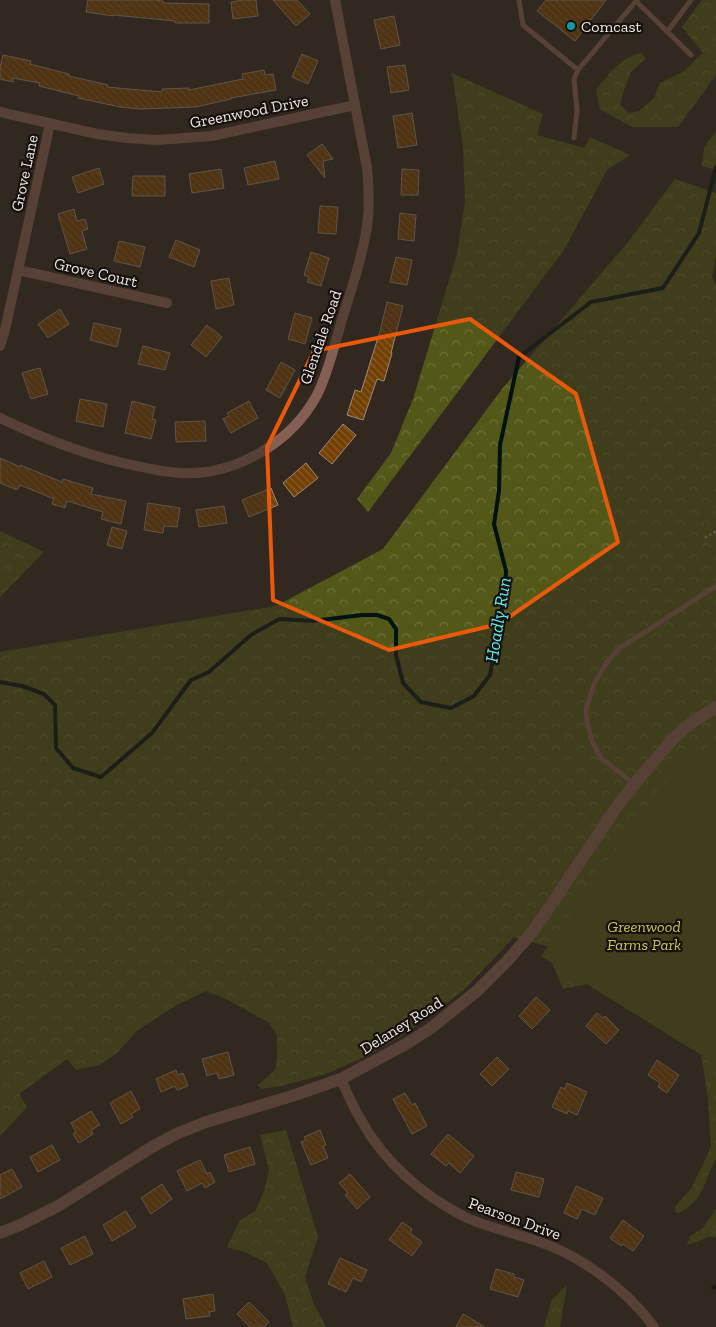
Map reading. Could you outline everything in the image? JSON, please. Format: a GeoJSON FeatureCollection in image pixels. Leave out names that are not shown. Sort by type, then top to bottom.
{"type":"FeatureCollection","features":[{"type":"Feature","properties":{"kind":"street","name":"Glendale Road"},"geometry":{"type":"LineString","coordinates":[[0,418],[25,430],[82,452],[123,464],[181,473],[202,472],[238,463],[257,455],[275,444],[308,410],[326,374],[360,261],[367,231],[368,184],[335,0]]}},
{"type":"Feature","properties":{"kind":"street","name":"Greenwood Drive"},"geometry":{"type":"LineString","coordinates":[[0,112],[97,134],[157,140],[212,136],[355,105]]}},
{"type":"Feature","properties":{"kind":"street","name":"Grove Lane"},"geometry":{"type":"LineString","coordinates":[[0,346],[50,124]]}},
{"type":"Feature","properties":{"kind":"street","name":"Grove Court"},"geometry":{"type":"LineString","coordinates":[[18,270],[167,304]]}},
{"type":"Feature","properties":{"kind":"street","name":"Delaney Road"},"geometry":{"type":"LineString","coordinates":[[0,1233],[58,1206],[176,1134],[206,1122],[341,1079],[406,1044],[431,1028],[478,991],[508,960],[530,935],[634,785],[673,739],[690,724],[716,707]]}},
{"type":"Feature","properties":{"kind":"street","name":"Pearson Drive"},"geometry":{"type":"LineString","coordinates":[[341,1079],[361,1122],[380,1149],[416,1185],[442,1204],[465,1217],[541,1242],[590,1267],[636,1305],[654,1327]]}},
{"type":"Feature","properties":{"kind":"lane"},"geometry":{"type":"LineString","coordinates":[[519,0],[523,25],[578,70]]}},
{"type":"Feature","properties":{"kind":"lane"},"geometry":{"type":"LineString","coordinates":[[667,32],[691,0]]}},
{"type":"Feature","properties":{"kind":"lane"},"geometry":{"type":"LineString","coordinates":[[574,138],[577,110],[574,78],[578,70],[636,1],[691,55]]}},
{"type":"Feature","properties":{"kind":"lane"},"geometry":{"type":"LineString","coordinates":[[634,785],[600,757],[592,741],[586,712],[594,684],[607,662],[620,648],[716,586]]}},
{"type":"Feature","properties":{"kind":"path"},"geometry":{"type":"LineString","coordinates":[[705,538],[716,531]]}},
{"type":"Feature","properties":{"kind":"highlighted area"},"geometry":{"type":"Polygon","coordinates":[[[470,319],[576,394],[618,542],[499,624],[389,650],[273,600],[267,447],[314,351],[470,319]]]}},
{"type":"Feature","properties":{"kind":"green space"},"geometry":{"type":"Polygon","coordinates":[[[702,0],[716,0],[716,75],[678,127],[632,127],[600,109],[596,90],[616,67],[628,58],[642,53],[646,58],[631,72],[623,93],[620,105],[629,113],[639,111],[654,98],[660,83],[683,72],[703,53],[682,27],[702,0]]]}},
{"type":"Feature","properties":{"kind":"green space"},"geometry":{"type":"Polygon","coordinates":[[[452,73],[543,114],[537,135],[584,148],[590,137],[630,155],[607,170],[564,250],[368,512],[357,499],[391,453],[413,399],[457,254],[465,202],[463,146],[452,73]]]}},
{"type":"Feature","properties":{"kind":"green space"},"geometry":{"type":"Polygon","coordinates":[[[716,131],[716,170],[702,166],[704,148],[716,131]]]}},
{"type":"Feature","properties":{"kind":"green space"},"geometry":{"type":"Polygon","coordinates":[[[675,179],[716,193],[716,253],[712,277],[716,286],[716,1159],[698,1197],[687,1208],[676,1213],[675,1207],[692,1187],[711,1147],[708,1099],[701,1053],[678,1041],[593,983],[563,989],[553,965],[549,947],[514,937],[464,990],[406,1033],[369,1055],[326,1074],[285,1085],[262,1089],[258,1085],[275,1070],[277,1035],[268,1022],[228,1000],[206,991],[175,1006],[138,1030],[116,1054],[99,1065],[76,1070],[67,1059],[19,1094],[27,1107],[0,1136],[0,652],[276,606],[383,549],[502,389],[629,241],[675,179]]]}},
{"type":"Feature","properties":{"kind":"green space"},"geometry":{"type":"Polygon","coordinates":[[[0,531],[44,552],[0,597],[0,531]]]}},
{"type":"Feature","properties":{"kind":"green space","name":"Greenwood Farms Park"},"geometry":{"type":"Polygon","coordinates":[[[716,741],[716,1064],[541,956],[653,797],[682,766],[716,741]]]}},
{"type":"Feature","properties":{"kind":"green space"},"geometry":{"type":"Polygon","coordinates":[[[286,1130],[318,1237],[305,1277],[313,1302],[326,1327],[293,1327],[285,1295],[267,1263],[245,1252],[227,1247],[240,1220],[255,1211],[264,1192],[269,1171],[260,1135],[286,1130]]]}},
{"type":"Feature","properties":{"kind":"green space"},"geometry":{"type":"Polygon","coordinates":[[[716,1209],[716,1237],[707,1237],[687,1245],[690,1236],[702,1229],[716,1209]]]}},
{"type":"Feature","properties":{"kind":"green space"},"geometry":{"type":"Polygon","coordinates":[[[567,1285],[560,1327],[544,1327],[552,1299],[567,1285]]]}},
{"type":"Feature","properties":{"kind":"building"},"geometry":{"type":"Polygon","coordinates":[[[88,0],[155,0],[163,1],[163,3],[209,4],[209,23],[175,23],[175,21],[86,12],[88,0]]]}},
{"type":"Feature","properties":{"kind":"building"},"geometry":{"type":"Polygon","coordinates":[[[256,0],[258,16],[233,19],[231,2],[256,0]]]}},
{"type":"Feature","properties":{"kind":"building"},"geometry":{"type":"Polygon","coordinates":[[[273,0],[297,0],[310,14],[296,26],[273,0]]]}},
{"type":"Feature","properties":{"kind":"building","name":"Comcast"},"geometry":{"type":"Polygon","coordinates":[[[546,0],[606,0],[575,41],[537,11],[546,0]]]}},
{"type":"Feature","properties":{"kind":"building"},"geometry":{"type":"Polygon","coordinates":[[[394,16],[400,45],[381,49],[374,20],[394,16]]]}},
{"type":"Feature","properties":{"kind":"building"},"geometry":{"type":"Polygon","coordinates":[[[302,54],[318,61],[308,84],[292,77],[302,54]]]}},
{"type":"Feature","properties":{"kind":"building"},"geometry":{"type":"Polygon","coordinates":[[[3,55],[31,61],[30,64],[108,85],[107,87],[162,92],[162,89],[189,88],[189,90],[243,79],[242,74],[264,70],[265,75],[273,74],[276,90],[231,98],[196,107],[140,109],[120,107],[78,98],[79,96],[39,86],[40,83],[13,78],[13,82],[0,79],[3,55]]]}},
{"type":"Feature","properties":{"kind":"building"},"geometry":{"type":"Polygon","coordinates":[[[405,65],[409,90],[391,93],[387,67],[405,65]]]}},
{"type":"Feature","properties":{"kind":"building"},"geometry":{"type":"Polygon","coordinates":[[[412,113],[417,145],[398,148],[393,116],[412,113]]]}},
{"type":"Feature","properties":{"kind":"building"},"geometry":{"type":"Polygon","coordinates":[[[322,144],[333,159],[323,161],[325,178],[307,155],[322,144]]]}},
{"type":"Feature","properties":{"kind":"building"},"geometry":{"type":"Polygon","coordinates":[[[275,161],[279,179],[248,185],[244,168],[275,161]]]}},
{"type":"Feature","properties":{"kind":"building"},"geometry":{"type":"Polygon","coordinates":[[[99,168],[104,184],[78,193],[72,177],[99,168]]]}},
{"type":"Feature","properties":{"kind":"building"},"geometry":{"type":"Polygon","coordinates":[[[221,169],[224,188],[192,193],[189,174],[221,169]]]}},
{"type":"Feature","properties":{"kind":"building"},"geometry":{"type":"Polygon","coordinates":[[[402,169],[419,170],[418,195],[401,195],[402,169]]]}},
{"type":"Feature","properties":{"kind":"building"},"geometry":{"type":"Polygon","coordinates":[[[133,176],[165,176],[165,196],[132,196],[133,176]]]}},
{"type":"Feature","properties":{"kind":"building"},"geometry":{"type":"Polygon","coordinates":[[[320,206],[338,207],[336,234],[318,233],[320,206]]]}},
{"type":"Feature","properties":{"kind":"building"},"geometry":{"type":"Polygon","coordinates":[[[74,209],[77,221],[85,219],[88,229],[82,231],[87,249],[70,254],[58,214],[74,209]]]}},
{"type":"Feature","properties":{"kind":"building"},"geometry":{"type":"Polygon","coordinates":[[[400,213],[416,215],[414,241],[398,239],[400,213]]]}},
{"type":"Feature","properties":{"kind":"building"},"geometry":{"type":"Polygon","coordinates":[[[176,240],[200,250],[194,267],[169,257],[176,240]]]}},
{"type":"Feature","properties":{"kind":"building"},"geometry":{"type":"Polygon","coordinates":[[[119,241],[145,247],[140,267],[114,261],[119,241]]]}},
{"type":"Feature","properties":{"kind":"building"},"geometry":{"type":"Polygon","coordinates":[[[311,252],[329,258],[321,286],[307,282],[309,277],[304,275],[311,252]]]}},
{"type":"Feature","properties":{"kind":"building"},"geometry":{"type":"Polygon","coordinates":[[[396,257],[412,260],[407,285],[390,282],[396,257]]]}},
{"type":"Feature","properties":{"kind":"building"},"geometry":{"type":"Polygon","coordinates":[[[229,278],[234,305],[216,309],[211,281],[229,278]]]}},
{"type":"Feature","properties":{"kind":"building"},"geometry":{"type":"Polygon","coordinates":[[[387,302],[403,306],[384,381],[377,379],[363,420],[347,415],[355,390],[361,392],[387,302]]]}},
{"type":"Feature","properties":{"kind":"building"},"geometry":{"type":"Polygon","coordinates":[[[60,309],[69,324],[48,338],[38,324],[60,309]]]}},
{"type":"Feature","properties":{"kind":"building"},"geometry":{"type":"Polygon","coordinates":[[[295,313],[312,318],[305,344],[288,339],[295,313]]]}},
{"type":"Feature","properties":{"kind":"building"},"geometry":{"type":"Polygon","coordinates":[[[94,323],[121,329],[117,347],[90,340],[94,323]]]}},
{"type":"Feature","properties":{"kind":"building"},"geometry":{"type":"Polygon","coordinates":[[[207,325],[222,337],[206,357],[191,345],[207,325]]]}},
{"type":"Feature","properties":{"kind":"building"},"geometry":{"type":"Polygon","coordinates":[[[143,346],[170,353],[165,370],[138,364],[143,346]]]}},
{"type":"Feature","properties":{"kind":"building"},"geometry":{"type":"Polygon","coordinates":[[[281,362],[295,370],[280,398],[266,390],[281,362]]]}},
{"type":"Feature","properties":{"kind":"building"},"geometry":{"type":"Polygon","coordinates":[[[40,368],[48,394],[31,399],[22,373],[40,368]]]}},
{"type":"Feature","properties":{"kind":"building"},"geometry":{"type":"Polygon","coordinates":[[[80,399],[107,404],[103,427],[76,421],[80,399]]]}},
{"type":"Feature","properties":{"kind":"building"},"geometry":{"type":"Polygon","coordinates":[[[132,401],[155,407],[152,419],[156,420],[151,439],[125,433],[132,401]]]}},
{"type":"Feature","properties":{"kind":"building"},"geometry":{"type":"Polygon","coordinates":[[[249,401],[258,418],[231,433],[223,419],[229,416],[227,413],[249,401]]]}},
{"type":"Feature","properties":{"kind":"building"},"geometry":{"type":"Polygon","coordinates":[[[205,421],[206,441],[176,442],[175,422],[205,421]]]}},
{"type":"Feature","properties":{"kind":"building"},"geometry":{"type":"Polygon","coordinates":[[[343,424],[356,435],[332,464],[319,453],[343,424]]]}},
{"type":"Feature","properties":{"kind":"building"},"geometry":{"type":"Polygon","coordinates":[[[0,458],[62,482],[63,479],[93,488],[91,494],[126,501],[121,524],[101,519],[103,512],[67,501],[65,508],[52,504],[54,499],[20,485],[17,490],[0,483],[0,458]]]}},
{"type":"Feature","properties":{"kind":"building"},"geometry":{"type":"Polygon","coordinates":[[[306,463],[318,478],[294,497],[283,483],[306,463]]]}},
{"type":"Feature","properties":{"kind":"building"},"geometry":{"type":"Polygon","coordinates":[[[271,488],[278,505],[249,517],[242,500],[271,488]]]}},
{"type":"Feature","properties":{"kind":"building"},"geometry":{"type":"Polygon","coordinates":[[[148,503],[180,508],[177,527],[164,526],[163,533],[144,530],[148,503]]]}},
{"type":"Feature","properties":{"kind":"building"},"geometry":{"type":"Polygon","coordinates":[[[224,506],[227,523],[199,527],[196,510],[224,506]]]}},
{"type":"Feature","properties":{"kind":"building"},"geometry":{"type":"Polygon","coordinates":[[[112,527],[127,531],[122,549],[107,545],[112,527]]]}},
{"type":"Feature","properties":{"kind":"building"},"geometry":{"type":"Polygon","coordinates":[[[536,997],[550,1010],[532,1029],[519,1016],[536,997]]]}},
{"type":"Feature","properties":{"kind":"building"},"geometry":{"type":"Polygon","coordinates":[[[597,1013],[603,1018],[605,1016],[619,1030],[606,1044],[586,1026],[597,1013]]]}},
{"type":"Feature","properties":{"kind":"building"},"geometry":{"type":"Polygon","coordinates":[[[228,1052],[234,1075],[219,1079],[217,1073],[207,1076],[202,1059],[228,1052]]]}},
{"type":"Feature","properties":{"kind":"building"},"geometry":{"type":"Polygon","coordinates":[[[497,1057],[509,1069],[492,1086],[480,1074],[497,1057]]]}},
{"type":"Feature","properties":{"kind":"building"},"geometry":{"type":"Polygon","coordinates":[[[657,1060],[679,1075],[667,1093],[658,1087],[660,1083],[648,1075],[657,1060]]]}},
{"type":"Feature","properties":{"kind":"building"},"geometry":{"type":"Polygon","coordinates":[[[176,1070],[178,1075],[183,1073],[188,1086],[177,1090],[175,1086],[161,1092],[156,1079],[176,1070]]]}},
{"type":"Feature","properties":{"kind":"building"},"geometry":{"type":"Polygon","coordinates":[[[567,1083],[587,1092],[577,1115],[568,1111],[567,1114],[552,1107],[561,1087],[565,1089],[567,1083]]]}},
{"type":"Feature","properties":{"kind":"building"},"geometry":{"type":"Polygon","coordinates":[[[131,1091],[140,1109],[131,1114],[133,1117],[121,1124],[110,1103],[131,1091]]]}},
{"type":"Feature","properties":{"kind":"building"},"geometry":{"type":"Polygon","coordinates":[[[405,1093],[412,1105],[415,1103],[427,1126],[412,1134],[393,1099],[405,1093]]]}},
{"type":"Feature","properties":{"kind":"building"},"geometry":{"type":"Polygon","coordinates":[[[91,1111],[100,1125],[91,1130],[93,1134],[79,1143],[73,1134],[76,1132],[71,1123],[91,1111]]]}},
{"type":"Feature","properties":{"kind":"building"},"geometry":{"type":"Polygon","coordinates":[[[320,1130],[326,1145],[323,1146],[328,1158],[311,1165],[301,1142],[306,1140],[304,1137],[320,1130]]]}},
{"type":"Feature","properties":{"kind":"building"},"geometry":{"type":"Polygon","coordinates":[[[448,1134],[474,1156],[460,1173],[449,1163],[446,1166],[431,1154],[448,1134]]]}},
{"type":"Feature","properties":{"kind":"building"},"geometry":{"type":"Polygon","coordinates":[[[52,1145],[60,1160],[38,1172],[30,1157],[52,1145]]]}},
{"type":"Feature","properties":{"kind":"building"},"geometry":{"type":"Polygon","coordinates":[[[250,1147],[255,1164],[229,1172],[224,1155],[250,1147]]]}},
{"type":"Feature","properties":{"kind":"building"},"geometry":{"type":"Polygon","coordinates":[[[200,1160],[207,1174],[210,1172],[215,1182],[205,1188],[202,1183],[187,1191],[177,1171],[200,1160]]]}},
{"type":"Feature","properties":{"kind":"building"},"geometry":{"type":"Polygon","coordinates":[[[12,1169],[22,1187],[0,1199],[0,1175],[12,1169]]]}},
{"type":"Feature","properties":{"kind":"building"},"geometry":{"type":"Polygon","coordinates":[[[516,1172],[544,1179],[539,1197],[511,1190],[516,1172]]]}},
{"type":"Feature","properties":{"kind":"building"},"geometry":{"type":"Polygon","coordinates":[[[350,1174],[370,1197],[357,1209],[345,1195],[348,1193],[339,1183],[350,1174]]]}},
{"type":"Feature","properties":{"kind":"building"},"geometry":{"type":"Polygon","coordinates":[[[162,1184],[172,1199],[151,1214],[141,1198],[162,1184]]]}},
{"type":"Feature","properties":{"kind":"building"},"geometry":{"type":"Polygon","coordinates":[[[576,1186],[603,1198],[595,1215],[582,1209],[577,1219],[564,1213],[576,1186]]]}},
{"type":"Feature","properties":{"kind":"building"},"geometry":{"type":"Polygon","coordinates":[[[126,1211],[136,1227],[112,1241],[103,1225],[126,1211]]]}},
{"type":"Feature","properties":{"kind":"building"},"geometry":{"type":"Polygon","coordinates":[[[623,1220],[644,1236],[633,1251],[623,1244],[621,1246],[610,1238],[623,1220]]]}},
{"type":"Feature","properties":{"kind":"building"},"geometry":{"type":"Polygon","coordinates":[[[402,1222],[412,1229],[410,1233],[422,1242],[412,1256],[389,1240],[402,1222]]]}},
{"type":"Feature","properties":{"kind":"building"},"geometry":{"type":"Polygon","coordinates":[[[85,1236],[93,1254],[70,1265],[61,1248],[85,1236]]]}},
{"type":"Feature","properties":{"kind":"building"},"geometry":{"type":"Polygon","coordinates":[[[340,1258],[367,1270],[361,1282],[353,1278],[346,1292],[328,1284],[340,1258]]]}},
{"type":"Feature","properties":{"kind":"building"},"geometry":{"type":"Polygon","coordinates":[[[44,1261],[52,1277],[28,1289],[20,1273],[44,1261]]]}},
{"type":"Feature","properties":{"kind":"building"},"geometry":{"type":"Polygon","coordinates":[[[496,1269],[514,1274],[514,1277],[524,1280],[518,1297],[490,1289],[496,1269]]]}},
{"type":"Feature","properties":{"kind":"building"},"geometry":{"type":"Polygon","coordinates":[[[213,1294],[215,1311],[209,1312],[210,1316],[186,1319],[183,1299],[213,1294]]]}},
{"type":"Feature","properties":{"kind":"building"},"geometry":{"type":"Polygon","coordinates":[[[249,1302],[269,1322],[264,1327],[250,1327],[237,1314],[249,1302]]]}},
{"type":"Feature","properties":{"kind":"building"},"geometry":{"type":"Polygon","coordinates":[[[463,1314],[485,1327],[456,1327],[463,1314]]]}},
{"type":"Feature","properties":{"kind":"waterway","name":"Hoadly Run"},"geometry":{"type":"LineString","coordinates":[[0,682],[22,686],[44,694],[55,705],[56,748],[73,768],[101,777],[152,733],[191,680],[209,672],[251,635],[279,619],[313,621],[362,615],[377,615],[389,619],[396,629],[396,655],[403,683],[421,702],[451,708],[474,696],[490,675],[505,591],[506,571],[494,524],[499,491],[500,445],[519,357],[591,302],[663,288],[699,233],[716,167]]}},
{"type":"Feature","properties":{"kind":"place","name":"Comcast"},"geometry":{"type":"Point","coordinates":[571,26]}}]}
